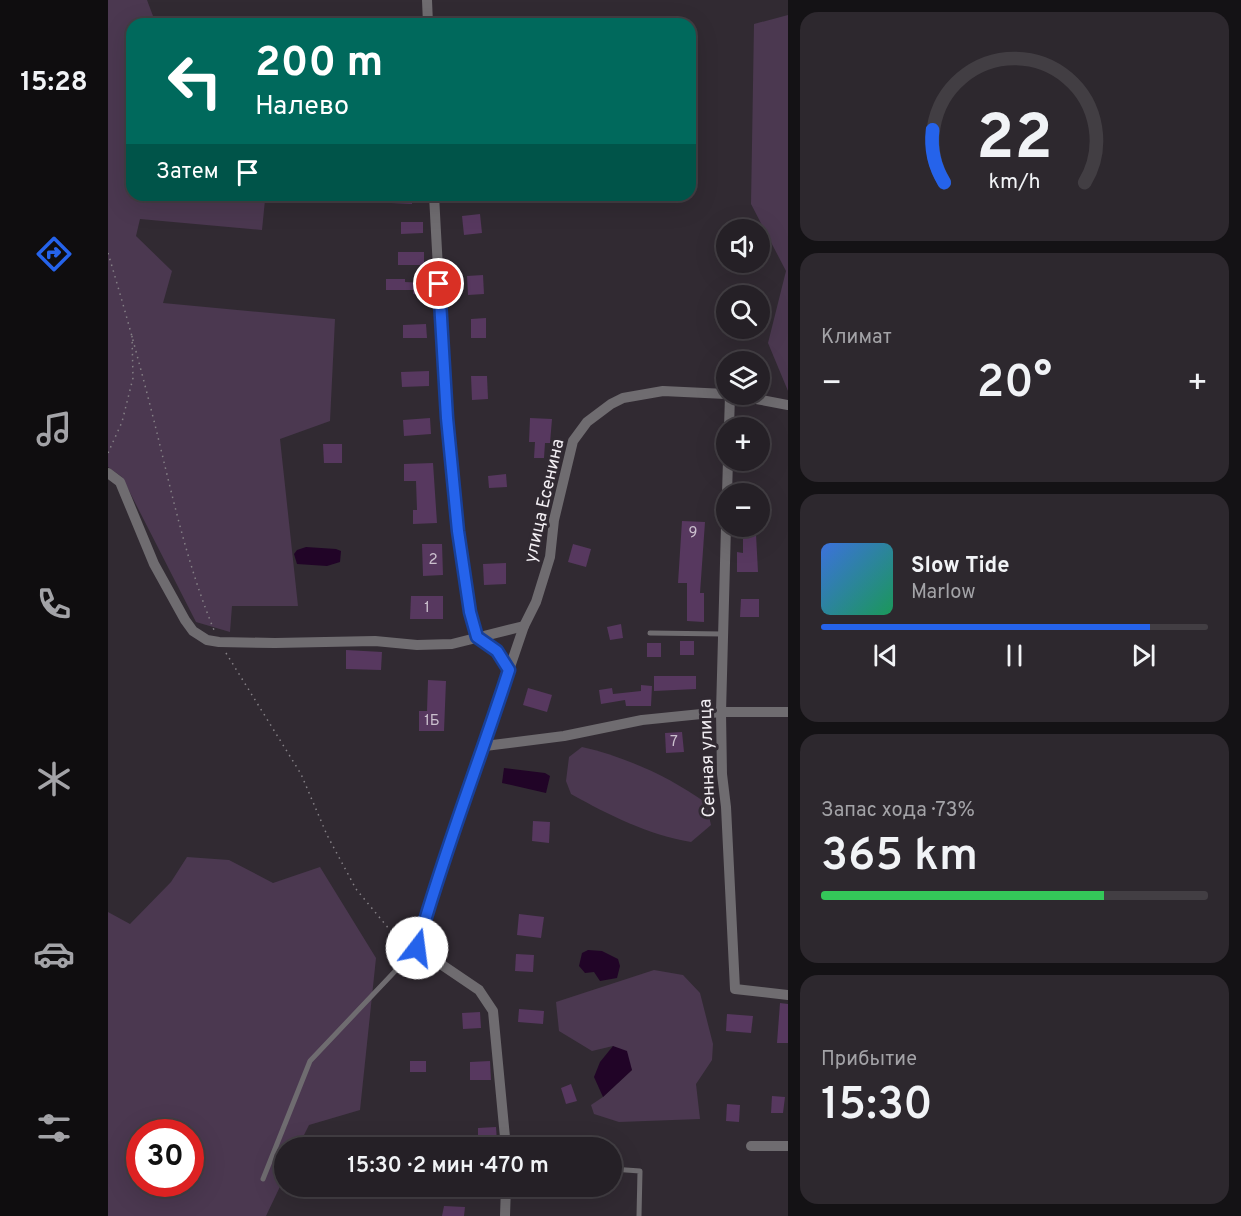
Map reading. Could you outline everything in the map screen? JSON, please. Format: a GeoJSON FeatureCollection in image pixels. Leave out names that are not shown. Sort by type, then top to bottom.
{"type":"FeatureCollection","features":[{"type":"Feature","properties":{"kind":"street"},"geometry":{"type":"LineString","coordinates":[[428,0],[428,18]]}},
{"type":"Feature","properties":{"kind":"street"},"geometry":{"type":"LineString","coordinates":[[434,201],[445,395],[456,508],[470,612],[477,637],[497,651],[509,670]]}},
{"type":"Feature","properties":{"kind":"street","name":"улица Есенина"},"geometry":{"type":"LineString","coordinates":[[417,948],[432,896],[524,626],[536,602],[550,557],[554,520],[573,441],[587,422],[611,404],[642,393],[716,394]]}},
{"type":"Feature","properties":{"kind":"street","name":"улица Есенина"},"geometry":{"type":"LineString","coordinates":[[770,402],[788,405]]}},
{"type":"Feature","properties":{"kind":"street"},"geometry":{"type":"LineString","coordinates":[[108,472],[120,482],[154,564],[185,620],[193,631],[207,640],[219,642],[375,640],[417,645],[452,644],[524,626]]}},
{"type":"Feature","properties":{"kind":"street","name":"Сенная улица"},"geometry":{"type":"LineString","coordinates":[[726,537],[721,712],[722,774],[726,807],[735,989],[788,994]]}},
{"type":"Feature","properties":{"kind":"street"},"geometry":{"type":"LineString","coordinates":[[485,746],[564,736],[642,720],[721,712],[788,712]]}},
{"type":"Feature","properties":{"kind":"street"},"geometry":{"type":"LineString","coordinates":[[417,948],[479,990],[493,1011],[505,1137]]}},
{"type":"Feature","properties":{"kind":"street"},"geometry":{"type":"LineString","coordinates":[[751,1146],[788,1146]]}},
{"type":"Feature","properties":{"kind":"street"},"geometry":{"type":"LineString","coordinates":[[505,1216],[506,1197]]}},
{"type":"Feature","properties":{"kind":"lane"},"geometry":{"type":"LineString","coordinates":[[650,633],[723,634]]}},
{"type":"Feature","properties":{"kind":"lane"},"geometry":{"type":"LineString","coordinates":[[263,1179],[310,1061],[417,948]]}},
{"type":"Feature","properties":{"kind":"lane"},"geometry":{"type":"LineString","coordinates":[[622,1170],[640,1171],[639,1216]]}},
{"type":"Feature","properties":{"kind":"path"},"geometry":{"type":"LineString","coordinates":[[108,253],[132,331],[173,499],[206,609],[219,642],[301,774],[327,835],[356,889],[399,941],[417,948]]}},
{"type":"Feature","properties":{"kind":"path"},"geometry":{"type":"LineString","coordinates":[[108,453],[122,422],[133,378],[132,331]]}},
{"type":"Feature","properties":{"kind":"shaded area"},"geometry":{"type":"Polygon","coordinates":[[[108,0],[147,0],[154,18],[126,18],[126,201],[265,201],[262,230],[140,219],[136,236],[172,271],[163,303],[335,319],[330,421],[280,439],[298,606],[232,606],[230,632],[196,622],[122,477],[108,467],[108,0]]]}},
{"type":"Feature","properties":{"kind":"shaded area"},"geometry":{"type":"Polygon","coordinates":[[[788,15],[788,391],[768,343],[786,271],[770,240],[770,219],[759,219],[751,204],[754,24],[788,15]]]}},
{"type":"Feature","properties":{"kind":"shaded area"},"geometry":{"type":"Polygon","coordinates":[[[306,547],[341,551],[340,562],[327,566],[297,564],[294,554],[297,550],[306,547]]]}},
{"type":"Feature","properties":{"kind":"shaded area"},"geometry":{"type":"Polygon","coordinates":[[[582,747],[631,762],[678,785],[706,803],[711,825],[691,842],[675,839],[629,823],[571,794],[566,781],[569,757],[582,747]]]}},
{"type":"Feature","properties":{"kind":"shaded area"},"geometry":{"type":"Polygon","coordinates":[[[504,768],[545,773],[550,776],[546,793],[502,783],[504,768]]]}},
{"type":"Feature","properties":{"kind":"shaded area"},"geometry":{"type":"Polygon","coordinates":[[[187,857],[229,860],[273,883],[320,867],[376,958],[360,1110],[309,1125],[303,1137],[274,1137],[275,1197],[266,1216],[108,1216],[108,912],[130,924],[171,882],[187,857]]]}},
{"type":"Feature","properties":{"kind":"shaded area"},"geometry":{"type":"Polygon","coordinates":[[[588,950],[602,951],[618,959],[620,966],[617,978],[600,981],[594,972],[585,973],[579,966],[582,953],[588,950]]]}},
{"type":"Feature","properties":{"kind":"shaded area"},"geometry":{"type":"Polygon","coordinates":[[[654,970],[683,975],[700,993],[713,1044],[712,1060],[696,1084],[700,1119],[619,1122],[594,1114],[591,1105],[632,1070],[613,1046],[592,1051],[559,1031],[556,1002],[654,970]]]}},
{"type":"Feature","properties":{"kind":"shaded area"},"geometry":{"type":"Polygon","coordinates":[[[613,1046],[627,1051],[632,1070],[603,1097],[594,1077],[600,1062],[613,1046]]]}},
{"type":"Feature","properties":{"kind":"building"},"geometry":{"type":"Polygon","coordinates":[[[391,201],[412,201],[412,204],[391,203],[391,201]]]}},
{"type":"Feature","properties":{"kind":"building"},"geometry":{"type":"Polygon","coordinates":[[[480,214],[482,233],[464,235],[462,216],[480,214]]]}},
{"type":"Feature","properties":{"kind":"building"},"geometry":{"type":"Polygon","coordinates":[[[401,222],[423,222],[423,233],[401,234],[401,222]]]}},
{"type":"Feature","properties":{"kind":"building"},"geometry":{"type":"Polygon","coordinates":[[[398,252],[424,252],[424,265],[398,265],[398,252]]]}},
{"type":"Feature","properties":{"kind":"building"},"geometry":{"type":"Polygon","coordinates":[[[483,275],[484,294],[468,295],[467,276],[483,275]]]}},
{"type":"Feature","properties":{"kind":"building"},"geometry":{"type":"Polygon","coordinates":[[[386,279],[405,279],[405,282],[425,283],[425,295],[413,294],[413,290],[386,290],[386,279]]]}},
{"type":"Feature","properties":{"kind":"building"},"geometry":{"type":"Polygon","coordinates":[[[486,318],[486,338],[471,338],[471,319],[486,318]]]}},
{"type":"Feature","properties":{"kind":"building"},"geometry":{"type":"Polygon","coordinates":[[[426,324],[427,338],[403,338],[403,325],[426,324]]]}},
{"type":"Feature","properties":{"kind":"building"},"geometry":{"type":"Polygon","coordinates":[[[429,371],[429,386],[402,387],[401,372],[429,371]]]}},
{"type":"Feature","properties":{"kind":"building"},"geometry":{"type":"Polygon","coordinates":[[[471,376],[487,376],[488,399],[472,400],[471,376]]]}},
{"type":"Feature","properties":{"kind":"building"},"geometry":{"type":"Polygon","coordinates":[[[430,418],[431,434],[404,436],[403,420],[430,418]]]}},
{"type":"Feature","properties":{"kind":"building"},"geometry":{"type":"Polygon","coordinates":[[[530,418],[552,419],[550,443],[545,443],[544,458],[534,458],[535,442],[529,442],[530,418]]]}},
{"type":"Feature","properties":{"kind":"building"},"geometry":{"type":"Polygon","coordinates":[[[323,444],[342,444],[342,463],[324,463],[323,444]]]}},
{"type":"Feature","properties":{"kind":"building"},"geometry":{"type":"Polygon","coordinates":[[[433,463],[437,523],[413,524],[413,510],[417,510],[416,481],[404,481],[404,464],[433,463]]]}},
{"type":"Feature","properties":{"kind":"building"},"geometry":{"type":"Polygon","coordinates":[[[506,474],[507,487],[489,488],[488,476],[506,474]]]}},
{"type":"Feature","properties":{"kind":"building"},"geometry":{"type":"Polygon","coordinates":[[[682,521],[705,522],[700,593],[704,593],[704,622],[687,621],[687,583],[678,583],[682,521]]]}},
{"type":"Feature","properties":{"kind":"building"},"geometry":{"type":"Polygon","coordinates":[[[743,537],[756,537],[758,572],[737,572],[737,552],[743,553],[743,537]]]}},
{"type":"Feature","properties":{"kind":"building"},"geometry":{"type":"Polygon","coordinates":[[[422,544],[442,544],[443,575],[423,576],[422,544]]]}},
{"type":"Feature","properties":{"kind":"building"},"geometry":{"type":"Polygon","coordinates":[[[573,544],[591,549],[586,567],[568,562],[573,544]]]}},
{"type":"Feature","properties":{"kind":"building"},"geometry":{"type":"Polygon","coordinates":[[[506,563],[506,584],[484,585],[483,564],[506,563]]]}},
{"type":"Feature","properties":{"kind":"building"},"geometry":{"type":"Polygon","coordinates":[[[411,596],[443,596],[443,619],[410,619],[411,596]]]}},
{"type":"Feature","properties":{"kind":"building"},"geometry":{"type":"Polygon","coordinates":[[[741,599],[759,599],[759,617],[740,617],[741,599]]]}},
{"type":"Feature","properties":{"kind":"building"},"geometry":{"type":"Polygon","coordinates":[[[621,624],[623,638],[610,640],[607,627],[621,624]]]}},
{"type":"Feature","properties":{"kind":"building"},"geometry":{"type":"Polygon","coordinates":[[[680,641],[694,641],[694,655],[680,655],[680,641]]]}},
{"type":"Feature","properties":{"kind":"building"},"geometry":{"type":"Polygon","coordinates":[[[647,643],[661,643],[661,657],[647,657],[647,643]]]}},
{"type":"Feature","properties":{"kind":"building"},"geometry":{"type":"Polygon","coordinates":[[[346,650],[382,652],[381,670],[346,669],[346,650]]]}},
{"type":"Feature","properties":{"kind":"building"},"geometry":{"type":"Polygon","coordinates":[[[654,676],[696,676],[696,689],[654,691],[654,676]]]}},
{"type":"Feature","properties":{"kind":"building"},"geometry":{"type":"Polygon","coordinates":[[[428,680],[446,681],[444,731],[419,731],[419,711],[427,711],[428,680]]]}},
{"type":"Feature","properties":{"kind":"building"},"geometry":{"type":"Polygon","coordinates":[[[641,685],[652,686],[651,706],[626,706],[625,700],[601,704],[599,690],[612,688],[613,694],[641,691],[641,685]]]}},
{"type":"Feature","properties":{"kind":"building"},"geometry":{"type":"Polygon","coordinates":[[[528,688],[552,695],[547,712],[523,705],[528,688]]]}},
{"type":"Feature","properties":{"kind":"building"},"geometry":{"type":"Polygon","coordinates":[[[682,732],[684,752],[666,753],[665,733],[682,732]]]}},
{"type":"Feature","properties":{"kind":"building"},"geometry":{"type":"Polygon","coordinates":[[[533,821],[550,822],[549,843],[532,841],[533,821]]]}},
{"type":"Feature","properties":{"kind":"building"},"geometry":{"type":"Polygon","coordinates":[[[519,914],[544,917],[541,938],[517,935],[519,914]]]}},
{"type":"Feature","properties":{"kind":"building"},"geometry":{"type":"Polygon","coordinates":[[[516,954],[534,955],[533,972],[515,971],[516,954]]]}},
{"type":"Feature","properties":{"kind":"building"},"geometry":{"type":"Polygon","coordinates":[[[780,1003],[788,1004],[788,1043],[777,1043],[780,1003]]]}},
{"type":"Feature","properties":{"kind":"building"},"geometry":{"type":"Polygon","coordinates":[[[519,1009],[544,1011],[543,1024],[518,1022],[519,1009]]]}},
{"type":"Feature","properties":{"kind":"building"},"geometry":{"type":"Polygon","coordinates":[[[480,1012],[481,1028],[463,1029],[462,1013],[480,1012]]]}},
{"type":"Feature","properties":{"kind":"building"},"geometry":{"type":"Polygon","coordinates":[[[727,1014],[753,1016],[751,1033],[726,1031],[727,1014]]]}},
{"type":"Feature","properties":{"kind":"building"},"geometry":{"type":"Polygon","coordinates":[[[410,1061],[426,1061],[426,1072],[410,1072],[410,1061]]]}},
{"type":"Feature","properties":{"kind":"building"},"geometry":{"type":"Polygon","coordinates":[[[490,1061],[491,1080],[470,1080],[470,1062],[490,1061]]]}},
{"type":"Feature","properties":{"kind":"building"},"geometry":{"type":"Polygon","coordinates":[[[571,1084],[577,1101],[566,1104],[561,1088],[571,1084]]]}},
{"type":"Feature","properties":{"kind":"building"},"geometry":{"type":"Polygon","coordinates":[[[772,1096],[785,1097],[783,1113],[771,1113],[772,1096]]]}},
{"type":"Feature","properties":{"kind":"building"},"geometry":{"type":"Polygon","coordinates":[[[727,1104],[740,1105],[739,1122],[726,1121],[727,1104]]]}},
{"type":"Feature","properties":{"kind":"building"},"geometry":{"type":"Polygon","coordinates":[[[496,1127],[497,1137],[478,1137],[478,1128],[496,1127]]]}},
{"type":"Feature","properties":{"kind":"building"},"geometry":{"type":"Polygon","coordinates":[[[444,1206],[465,1207],[464,1216],[442,1216],[444,1206]]]}},
{"type":"Feature","properties":{"kind":"route"},"geometry":{"type":"LineString","coordinates":[[417,948],[432,896],[509,670],[497,651],[477,637],[470,612],[458,531],[447,418],[439,284]]}}]}
